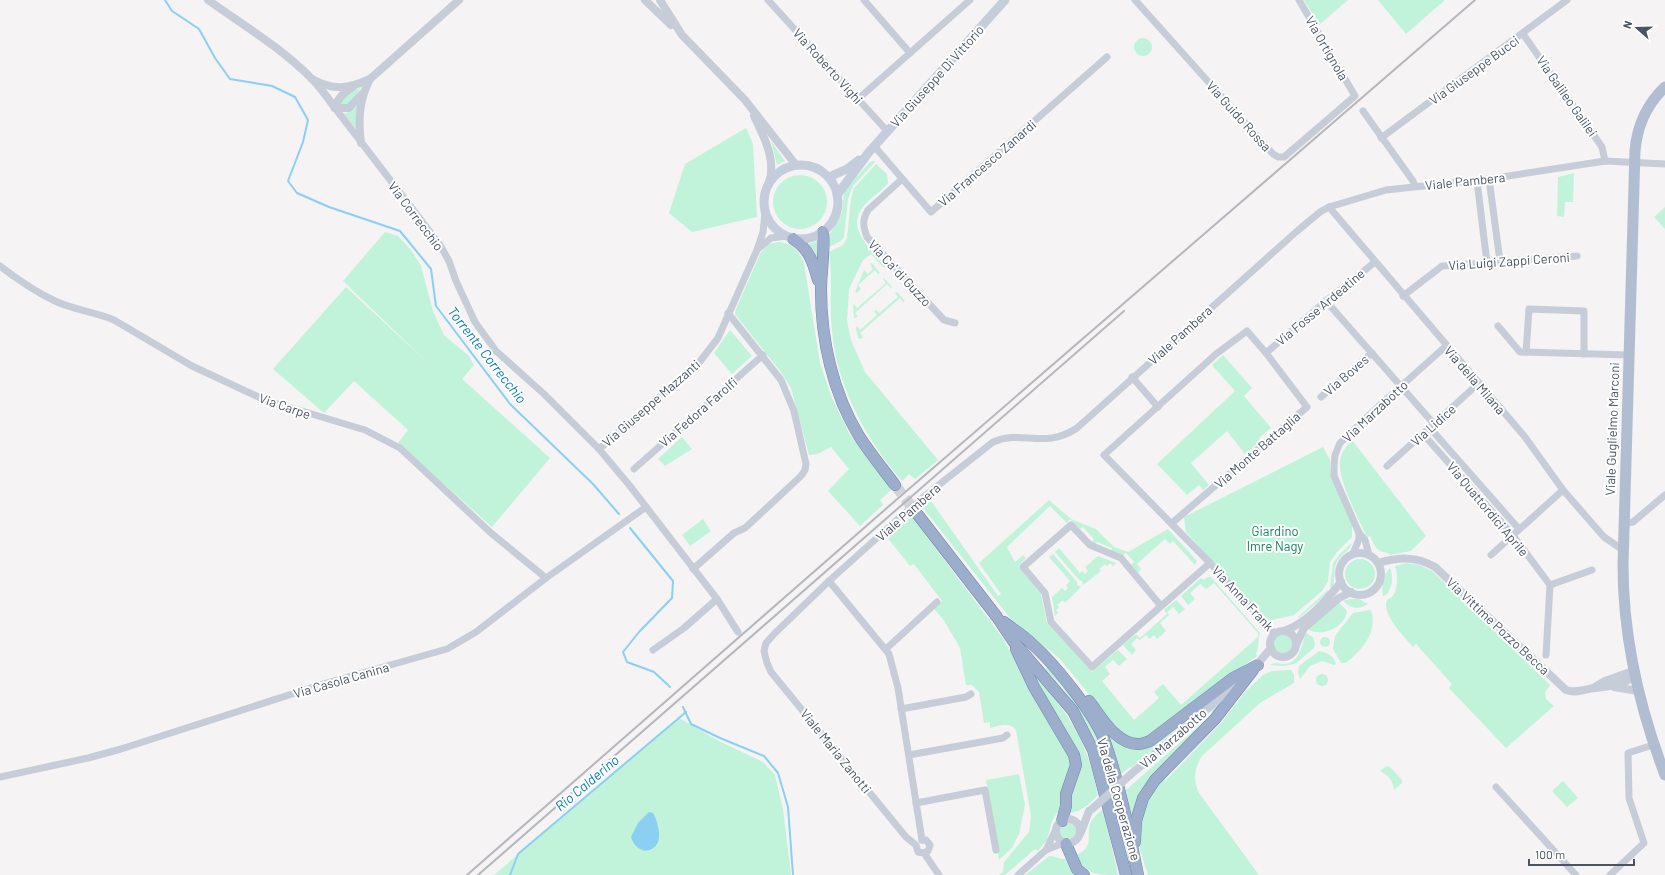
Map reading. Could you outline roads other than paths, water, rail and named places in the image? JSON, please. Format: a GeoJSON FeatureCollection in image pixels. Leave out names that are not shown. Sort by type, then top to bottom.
{"type":"FeatureCollection","features":[{"type":"Feature","properties":{"kind":"highway"},"geometry":{"type":"LineString","coordinates":[[822,232],[821,290],[823,319],[832,373],[841,398],[859,436],[895,485]]}},
{"type":"Feature","properties":{"kind":"highway"},"geometry":{"type":"LineString","coordinates":[[789,237],[806,250],[813,263],[821,290]]}},
{"type":"Feature","properties":{"kind":"highway","name":"Via della Cooperazione"},"geometry":{"type":"LineString","coordinates":[[918,515],[998,617],[1013,641],[1073,711],[1090,744],[1100,774],[1126,875]]}},
{"type":"Feature","properties":{"kind":"highway","name":"Via della Cooperazione"},"geometry":{"type":"LineString","coordinates":[[998,617],[1031,643],[1056,670],[1090,713],[1104,741],[1118,788],[1137,871]]}},
{"type":"Feature","properties":{"kind":"highway"},"geometry":{"type":"LineString","coordinates":[[1013,641],[1034,686],[1074,755],[1076,765],[1066,794],[1066,806],[1063,823]]}},
{"type":"Feature","properties":{"kind":"highway"},"geometry":{"type":"LineString","coordinates":[[1031,643],[1062,668],[1116,735],[1128,742],[1139,744],[1150,741],[1233,678],[1258,665]]}},
{"type":"Feature","properties":{"kind":"highway"},"geometry":{"type":"LineString","coordinates":[[1137,871],[1136,820],[1142,798],[1155,780],[1216,719],[1242,682],[1258,665]]}},
{"type":"Feature","properties":{"kind":"highway"},"geometry":{"type":"LineString","coordinates":[[1064,843],[1077,869],[1084,875]]}},
{"type":"Feature","properties":{"kind":"main road","name":"Via Giuseppe Di Vittorio"},"geometry":{"type":"LineString","coordinates":[[837,194],[872,149],[1002,1]]}},
{"type":"Feature","properties":{"kind":"main road","name":"Viale Guglielmo Marconi"},"geometry":{"type":"LineString","coordinates":[[1665,87],[1645,111],[1636,136],[1623,524],[1623,589],[1634,674],[1653,744],[1665,776]]}},
{"type":"Feature","properties":{"kind":"main road","name":"Via Giuseppe Di Vittorio"},"geometry":{"type":"LineString","coordinates":[[829,177],[847,169],[872,149]]}},
{"type":"Feature","properties":{"kind":"main road"},"geometry":{"type":"LineString","coordinates":[[796,165],[814,167],[829,177],[834,185],[838,203],[834,219],[822,232],[813,237],[803,239],[789,237],[773,227],[765,213],[764,206],[767,186],[776,174],[796,165]]}},
{"type":"Feature","properties":{"kind":"street","name":"Via Correcchio"},"geometry":{"type":"LineString","coordinates":[[208,0],[271,45],[312,79],[440,245],[449,261],[474,322],[496,351],[544,394],[599,449],[646,507]]}},
{"type":"Feature","properties":{"kind":"street"},"geometry":{"type":"LineString","coordinates":[[364,92],[349,108],[335,108],[337,100],[343,94],[370,79],[459,0]]}},
{"type":"Feature","properties":{"kind":"street"},"geometry":{"type":"LineString","coordinates":[[645,0],[682,35],[745,100],[796,165]]}},
{"type":"Feature","properties":{"kind":"street"},"geometry":{"type":"LineString","coordinates":[[660,0],[682,35]]}},
{"type":"Feature","properties":{"kind":"street","name":"Via Roberto Vighi"},"geometry":{"type":"LineString","coordinates":[[768,0],[888,132]]}},
{"type":"Feature","properties":{"kind":"street"},"geometry":{"type":"LineString","coordinates":[[864,0],[910,53]]}},
{"type":"Feature","properties":{"kind":"street"},"geometry":{"type":"LineString","coordinates":[[858,99],[970,0]]}},
{"type":"Feature","properties":{"kind":"street","name":"Via Guido Rossa"},"geometry":{"type":"LineString","coordinates":[[1135,0],[1273,154],[1278,157],[1284,157],[1355,96]]}},
{"type":"Feature","properties":{"kind":"street","name":"Via Ortignola"},"geometry":{"type":"LineString","coordinates":[[1299,0],[1355,96]]}},
{"type":"Feature","properties":{"kind":"street","name":"Via Giuseppe Bucci"},"geometry":{"type":"LineString","coordinates":[[1381,138],[1567,0]]}},
{"type":"Feature","properties":{"kind":"street","name":"Via Galileo Galilei"},"geometry":{"type":"LineString","coordinates":[[1523,34],[1602,147],[1605,161]]}},
{"type":"Feature","properties":{"kind":"street","name":"Via Francesco Zanardi"},"geometry":{"type":"LineString","coordinates":[[872,149],[902,179],[931,212],[1106,57]]}},
{"type":"Feature","properties":{"kind":"street"},"geometry":{"type":"LineString","coordinates":[[312,79],[330,86],[354,87]]}},
{"type":"Feature","properties":{"kind":"street"},"geometry":{"type":"LineString","coordinates":[[361,143],[359,118],[364,92],[370,79]]}},
{"type":"Feature","properties":{"kind":"street"},"geometry":{"type":"LineString","coordinates":[[745,100],[763,135],[771,157],[772,173],[765,193]]}},
{"type":"Feature","properties":{"kind":"street"},"geometry":{"type":"LineString","coordinates":[[1363,111],[1413,181],[1415,186]]}},
{"type":"Feature","properties":{"kind":"street","name":"Viale Pambera"},"geometry":{"type":"LineString","coordinates":[[764,651],[766,643],[829,581],[898,519],[968,461],[997,440],[1011,437],[1048,440],[1068,434],[1077,428],[1132,377],[1296,232],[1320,212],[1329,207],[1386,190],[1477,181],[1605,161],[1665,164]]}},
{"type":"Feature","properties":{"kind":"street","name":"Via Ca' di Guzzo"},"geometry":{"type":"LineString","coordinates":[[902,179],[868,210],[863,222],[864,229],[867,237],[944,320],[955,323]]}},
{"type":"Feature","properties":{"kind":"street"},"geometry":{"type":"LineString","coordinates":[[1489,179],[1500,262]]}},
{"type":"Feature","properties":{"kind":"street"},"geometry":{"type":"LineString","coordinates":[[1477,181],[1487,263]]}},
{"type":"Feature","properties":{"kind":"street","name":"Via della Milana"},"geometry":{"type":"LineString","coordinates":[[1329,207],[1403,296],[1525,437],[1563,490],[1604,538],[1623,550]]}},
{"type":"Feature","properties":{"kind":"street","name":"Via Giuseppe Mazzanti"},"geometry":{"type":"LineString","coordinates":[[599,449],[698,364],[718,338],[757,250],[763,232],[765,213]]}},
{"type":"Feature","properties":{"kind":"street","name":"Via Giuseppe Mazzanti"},"geometry":{"type":"LineString","coordinates":[[757,250],[771,238],[789,237]]}},
{"type":"Feature","properties":{"kind":"street","name":"Via Luigi Zappi Ceroni"},"geometry":{"type":"LineString","coordinates":[[1403,296],[1442,266],[1577,256]]}},
{"type":"Feature","properties":{"kind":"street","name":"Via Fosse Ardeatine"},"geometry":{"type":"LineString","coordinates":[[1266,353],[1326,301],[1375,262]]}},
{"type":"Feature","properties":{"kind":"street","name":"Via Carpe"},"geometry":{"type":"LineString","coordinates":[[0,266],[54,301],[73,308],[100,314],[114,320],[192,366],[265,400],[314,416],[365,430],[384,438],[400,448],[491,533],[546,578]]}},
{"type":"Feature","properties":{"kind":"street","name":"Via Boves"},"geometry":{"type":"LineString","coordinates":[[1326,301],[1401,386],[1432,426]]}},
{"type":"Feature","properties":{"kind":"street"},"geometry":{"type":"LineString","coordinates":[[1526,352],[1528,309],[1584,311],[1584,354]]}},
{"type":"Feature","properties":{"kind":"street"},"geometry":{"type":"LineString","coordinates":[[693,569],[801,476],[805,470],[806,464],[794,411],[781,380],[763,355],[728,313]]}},
{"type":"Feature","properties":{"kind":"street"},"geometry":{"type":"LineString","coordinates":[[1498,326],[1520,352],[1629,355]]}},
{"type":"Feature","properties":{"kind":"street","name":"Via Monte Battaglia"},"geometry":{"type":"LineString","coordinates":[[1247,331],[1266,353],[1307,407],[1172,523],[1104,455],[1158,407],[1216,354],[1247,331]]}},
{"type":"Feature","properties":{"kind":"street","name":"Via Marzabotto"},"geometry":{"type":"LineString","coordinates":[[1378,563],[1369,555],[1365,540],[1359,533],[1334,476],[1335,455],[1340,443],[1360,423],[1446,346]]}},
{"type":"Feature","properties":{"kind":"street","name":"Via Boves"},"geometry":{"type":"LineString","coordinates":[[1321,397],[1372,353]]}},
{"type":"Feature","properties":{"kind":"street","name":"Via Fedora Farolfi"},"geometry":{"type":"LineString","coordinates":[[634,469],[763,355]]}},
{"type":"Feature","properties":{"kind":"street"},"geometry":{"type":"LineString","coordinates":[[1132,377],[1158,407]]}},
{"type":"Feature","properties":{"kind":"street","name":"Via Lidice"},"geometry":{"type":"LineString","coordinates":[[1387,466],[1479,383]]}},
{"type":"Feature","properties":{"kind":"street","name":"Via Quattordici Aprile"},"geometry":{"type":"LineString","coordinates":[[1432,426],[1519,529]]}},
{"type":"Feature","properties":{"kind":"street","name":"Via Quattordici Aprile"},"geometry":{"type":"LineString","coordinates":[[1423,434],[1512,534],[1550,585]]}},
{"type":"Feature","properties":{"kind":"street"},"geometry":{"type":"LineString","coordinates":[[1491,556],[1512,534],[1563,490]]}},
{"type":"Feature","properties":{"kind":"street"},"geometry":{"type":"LineString","coordinates":[[1623,524],[1633,522],[1665,495]]}},
{"type":"Feature","properties":{"kind":"street"},"geometry":{"type":"LineString","coordinates":[[646,507],[716,599],[738,632]]}},
{"type":"Feature","properties":{"kind":"street","name":"Via Casola Canina"},"geometry":{"type":"LineString","coordinates":[[0,777],[88,758],[328,682],[447,649],[476,632],[546,578],[646,507]]}},
{"type":"Feature","properties":{"kind":"street","name":"Via Anna Frank"},"geometry":{"type":"LineString","coordinates":[[1172,523],[1275,634]]}},
{"type":"Feature","properties":{"kind":"street","name":"Via Anna Frank"},"geometry":{"type":"LineString","coordinates":[[1161,606],[1121,558],[1090,545],[1071,525],[1023,567],[1046,593],[1051,622],[1092,667],[1210,563]]}},
{"type":"Feature","properties":{"kind":"street"},"geometry":{"type":"LineString","coordinates":[[1351,592],[1345,588],[1341,582],[1340,569],[1343,563],[1353,554],[1359,539],[1359,533]]}},
{"type":"Feature","properties":{"kind":"street"},"geometry":{"type":"LineString","coordinates":[[1353,554],[1364,553],[1369,555]]}},
{"type":"Feature","properties":{"kind":"street"},"geometry":{"type":"LineString","coordinates":[[1381,573],[1384,568],[1401,558]]}},
{"type":"Feature","properties":{"kind":"street","name":"Via Vittime Pozzo Becca"},"geometry":{"type":"LineString","coordinates":[[1378,563],[1401,558],[1414,558],[1435,567],[1566,690],[1578,692],[1594,688],[1613,687],[1638,691]]}},
{"type":"Feature","properties":{"kind":"street"},"geometry":{"type":"LineString","coordinates":[[1378,563],[1381,573]]}},
{"type":"Feature","properties":{"kind":"street"},"geometry":{"type":"LineString","coordinates":[[1546,655],[1550,585],[1592,570]]}},
{"type":"Feature","properties":{"kind":"street","name":"Via Marzabotto"},"geometry":{"type":"LineString","coordinates":[[1258,665],[1279,656],[1290,655],[1304,628],[1338,598],[1351,592],[1360,594],[1372,590],[1380,580],[1381,573]]}},
{"type":"Feature","properties":{"kind":"street"},"geometry":{"type":"LineString","coordinates":[[829,581],[890,654],[909,755],[922,840]]}},
{"type":"Feature","properties":{"kind":"street"},"geometry":{"type":"LineString","coordinates":[[1275,634],[1295,628],[1328,599],[1341,582]]}},
{"type":"Feature","properties":{"kind":"street"},"geometry":{"type":"LineString","coordinates":[[653,650],[684,628],[716,599]]}},
{"type":"Feature","properties":{"kind":"street"},"geometry":{"type":"LineString","coordinates":[[886,649],[937,602]]}},
{"type":"Feature","properties":{"kind":"street"},"geometry":{"type":"LineString","coordinates":[[1284,631],[1291,634],[1296,645]]}},
{"type":"Feature","properties":{"kind":"street","name":"Via Marzabotto"},"geometry":{"type":"LineString","coordinates":[[1063,823],[1091,810],[1258,665],[1271,648],[1271,640],[1275,634]]}},
{"type":"Feature","properties":{"kind":"street"},"geometry":{"type":"LineString","coordinates":[[1271,648],[1279,656]]}},
{"type":"Feature","properties":{"kind":"street","name":"Viale Maria Zanotti"},"geometry":{"type":"LineString","coordinates":[[764,651],[771,672],[906,837],[916,845],[918,852],[924,853],[939,875]]}},
{"type":"Feature","properties":{"kind":"street","name":"Via Vittime Pozzo Becca"},"geometry":{"type":"LineString","coordinates":[[1613,687],[1626,681],[1634,674]]}},
{"type":"Feature","properties":{"kind":"street","name":"Via Vittime Pozzo Becca"},"geometry":{"type":"LineString","coordinates":[[1594,688],[1605,681],[1634,674]]}},
{"type":"Feature","properties":{"kind":"street"},"geometry":{"type":"LineString","coordinates":[[901,709],[966,697],[971,694]]}},
{"type":"Feature","properties":{"kind":"street"},"geometry":{"type":"LineString","coordinates":[[909,755],[1003,738],[1007,735]]}},
{"type":"Feature","properties":{"kind":"street"},"geometry":{"type":"LineString","coordinates":[[1610,875],[1644,843],[1629,798],[1628,753],[1653,744]]}},
{"type":"Feature","properties":{"kind":"street"},"geometry":{"type":"LineString","coordinates":[[1496,787],[1576,875]]}},
{"type":"Feature","properties":{"kind":"street"},"geometry":{"type":"LineString","coordinates":[[916,802],[985,790],[996,850]]}},
{"type":"Feature","properties":{"kind":"street","name":"Via Marzabotto"},"geometry":{"type":"LineString","coordinates":[[1080,833],[1091,810]]}},
{"type":"Feature","properties":{"kind":"street"},"geometry":{"type":"LineString","coordinates":[[1046,850],[1077,840],[1080,833],[1078,825],[1063,823]]}},
{"type":"Feature","properties":{"kind":"street"},"geometry":{"type":"LineString","coordinates":[[1063,823],[1057,837],[1064,843]]}},
{"type":"Feature","properties":{"kind":"street"},"geometry":{"type":"LineString","coordinates":[[1018,875],[1046,850],[1063,823]]}},
{"type":"Feature","properties":{"kind":"street"},"geometry":{"type":"LineString","coordinates":[[916,845],[919,840],[926,840],[930,845],[928,851],[924,853]]}},
{"type":"Feature","properties":{"kind":"water"},"geometry":{"type":"Polygon","coordinates":[[[649,812],[653,813],[656,820],[659,837],[657,844],[650,850],[646,851],[638,848],[631,837],[638,823],[649,812]]]}},
{"type":"Feature","properties":{"kind":"waterway","name":"Torrente Correcchio"},"geometry":{"type":"LineString","coordinates":[[165,0],[172,11],[199,29],[215,58],[230,79],[272,86],[295,97],[308,120],[303,142],[288,181],[297,193],[329,207],[400,231],[431,269],[436,306],[510,404],[593,484],[619,514]]}},
{"type":"Feature","properties":{"kind":"waterway","name":"Torrente Correcchio"},"geometry":{"type":"LineString","coordinates":[[630,528],[673,581],[672,598],[639,632],[623,652],[627,662],[654,672],[670,687]]}},
{"type":"Feature","properties":{"kind":"waterway","name":"Torrente Correcchio"},"geometry":{"type":"LineString","coordinates":[[683,707],[691,724],[764,756],[778,773],[788,807],[793,875]]}},
{"type":"Feature","properties":{"kind":"waterway","name":"Rio Calderino"},"geometry":{"type":"LineString","coordinates":[[510,875],[518,854],[686,712]]}},
{"type":"Feature","properties":{"kind":"tunnel"},"geometry":{"type":"LineString","coordinates":[[895,485],[918,515]]}},
{"type":"Feature","properties":{"kind":"railway"},"geometry":{"type":"LineString","coordinates":[[467,875],[888,507],[1475,0]]}},
{"type":"Feature","properties":{"kind":"railway"},"geometry":{"type":"LineString","coordinates":[[478,875],[1124,311]]}},
{"type":"Feature","properties":{"kind":"park label","name":"Giardino Imre Nagy"},"geometry":{"type":"Point","coordinates":[1275,538]}}]}
